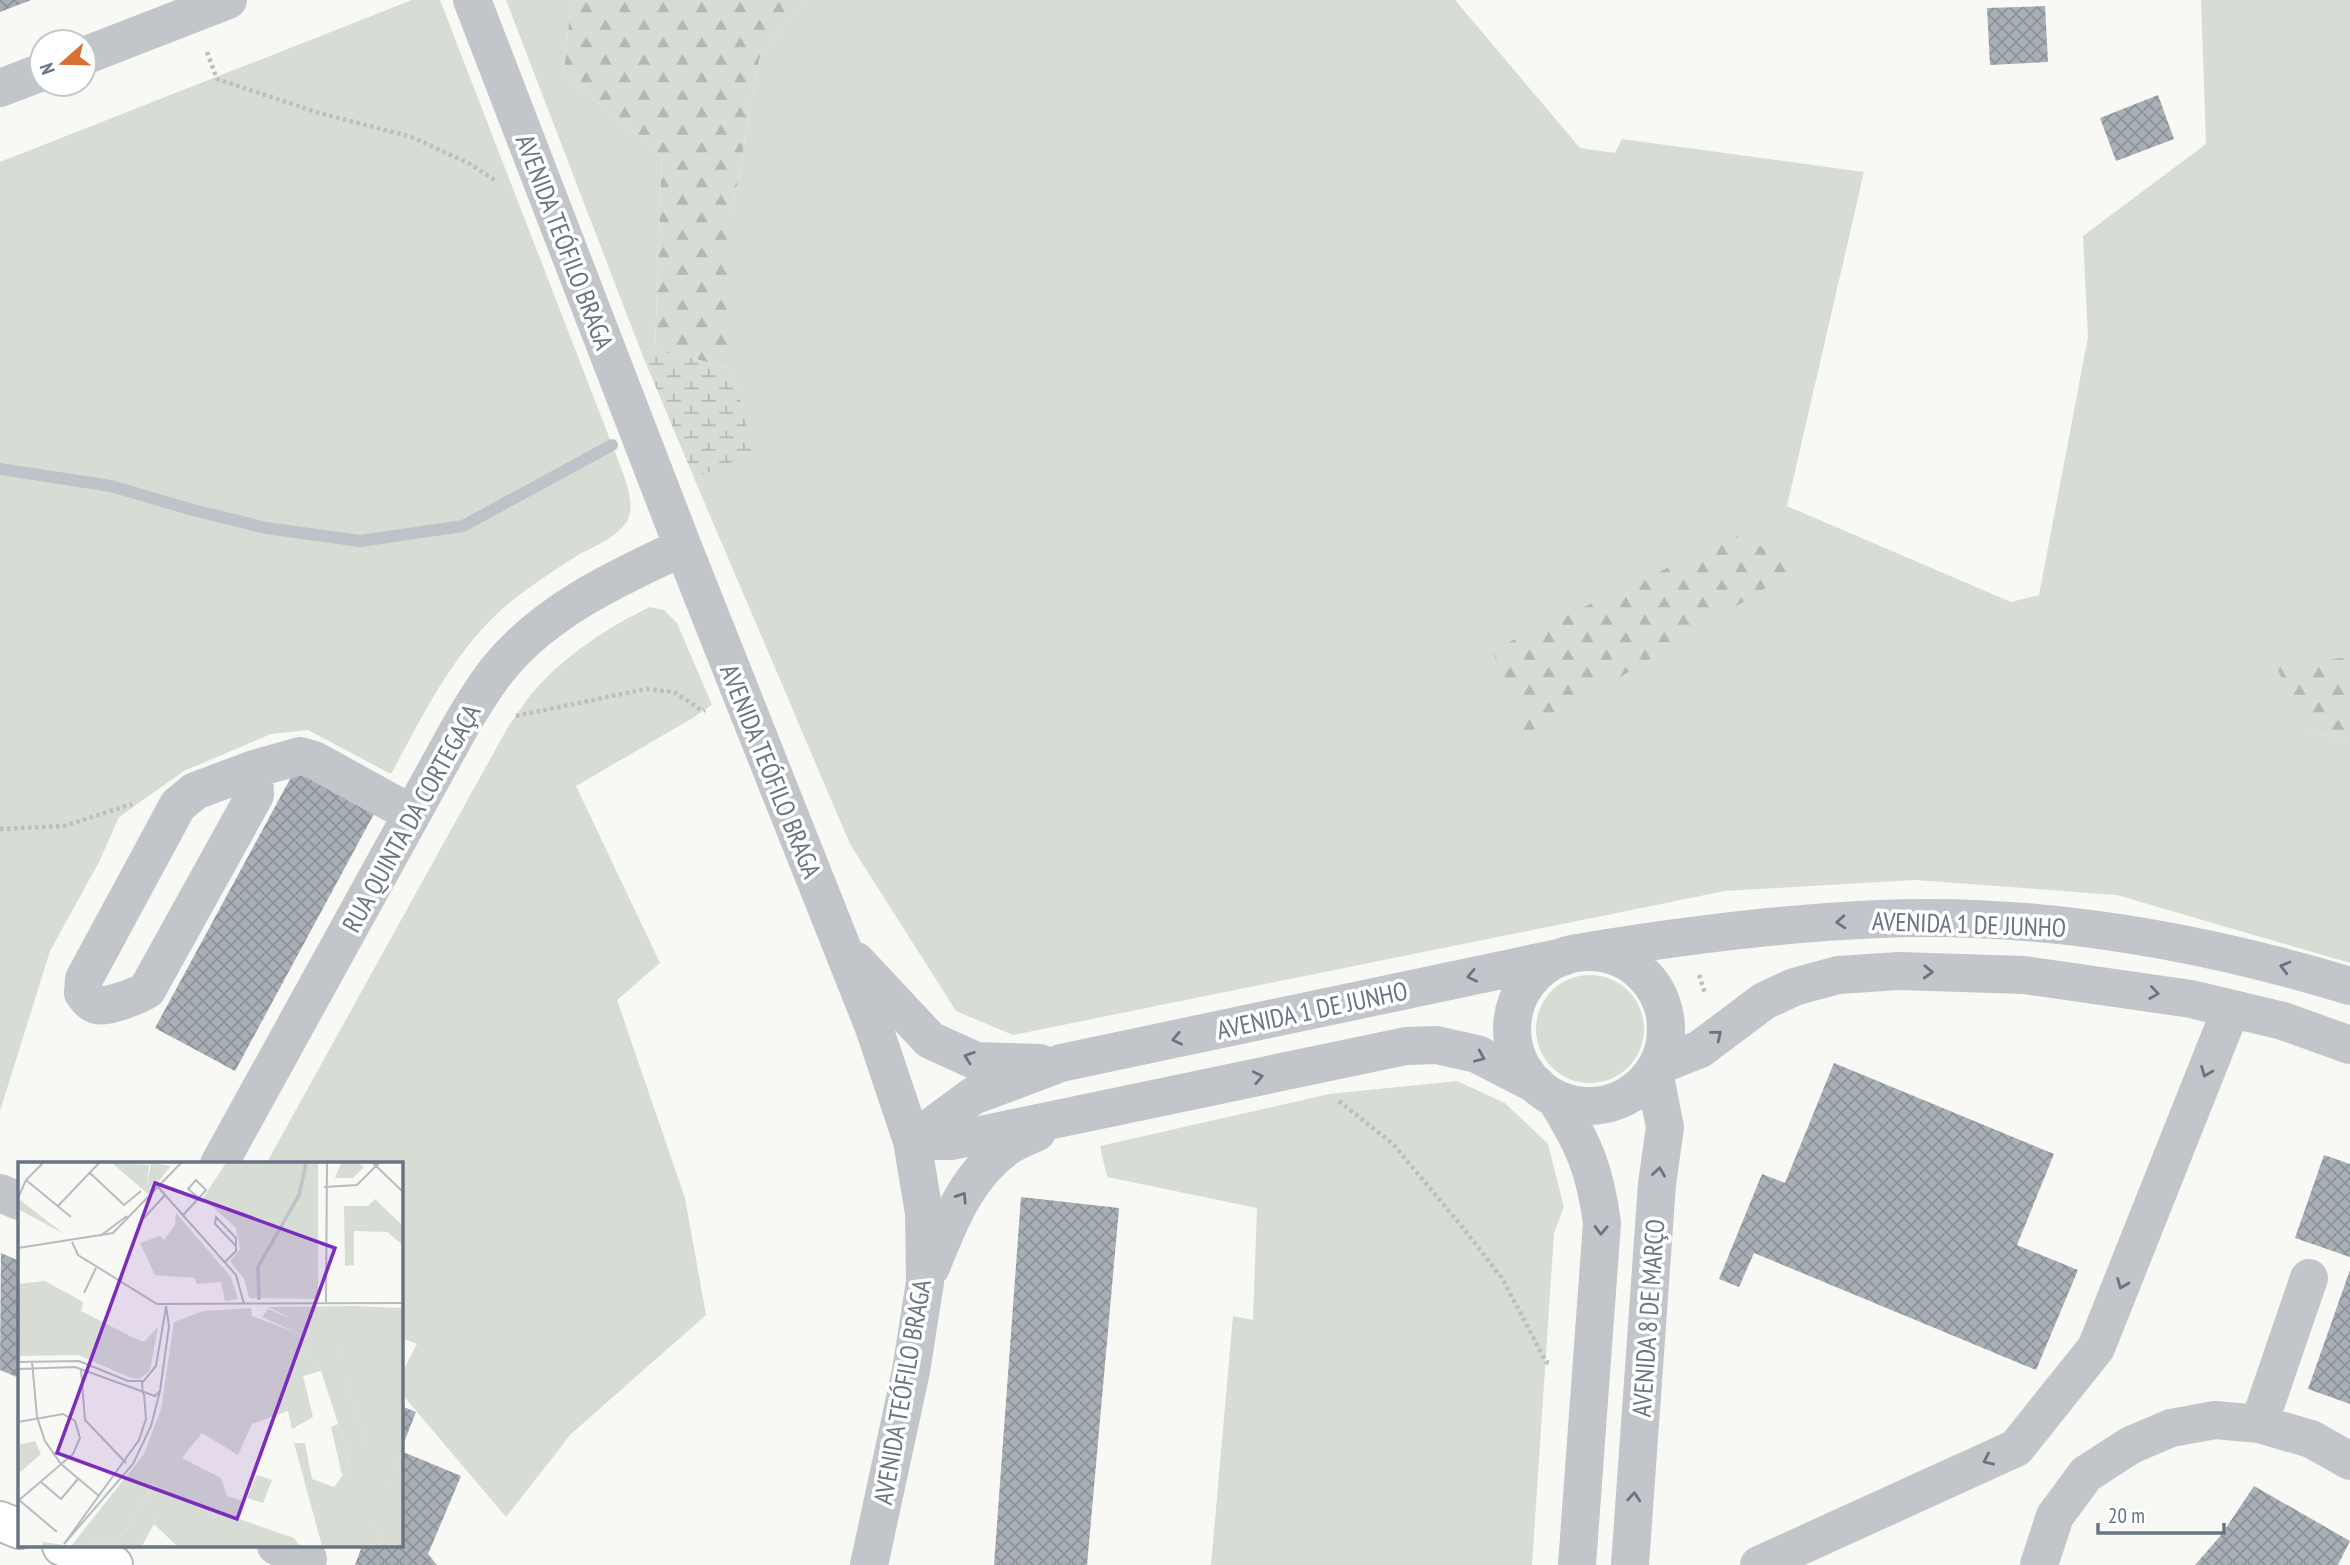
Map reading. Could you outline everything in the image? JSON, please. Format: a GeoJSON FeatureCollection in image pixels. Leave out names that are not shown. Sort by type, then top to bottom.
{"type":"FeatureCollection","features":[{"type":"Feature","properties":{"kind":"main road"},"geometry":{"type":"LineString","coordinates":[[0,1521],[18,1529]]}},
{"type":"Feature","properties":{"kind":"main road"},"geometry":{"type":"LineString","coordinates":[[67,1548],[113,1565]]}},
{"type":"Feature","properties":{"kind":"street","name":"AVENIDA TEÓFILO BRAGA"},"geometry":{"type":"LineString","coordinates":[[472,0],[683,547],[873,1025],[912,1141],[924,1213],[925,1282],[911,1371],[869,1565]]}},
{"type":"Feature","properties":{"kind":"street"},"geometry":{"type":"LineString","coordinates":[[98,51],[211,7]]}},
{"type":"Feature","properties":{"kind":"street"},"geometry":{"type":"LineString","coordinates":[[0,89],[28,78]]}},
{"type":"Feature","properties":{"kind":"street","name":"RUA QUINTA DA CORTEGAÇA"},"geometry":{"type":"LineString","coordinates":[[220,1162],[460,727],[500,666],[530,635],[559,612],[683,547]]}},
{"type":"Feature","properties":{"kind":"street"},"geometry":{"type":"LineString","coordinates":[[254,769],[255,795],[147,990],[102,1006],[94,1004],[83,993],[84,979],[178,805],[187,796],[254,769],[300,756],[314,760],[412,814]]}},
{"type":"Feature","properties":{"kind":"street","name":"AVENIDA 1 DE JUNHO"},"geometry":{"type":"LineString","coordinates":[[912,1141],[973,1096],[1061,1063],[1573,955],[1812,923],[1881,919],[1994,920],[2082,929],[2220,950],[2350,986]]}},
{"type":"Feature","properties":{"kind":"street","name":"AVENIDA 1 DE JUNHO"},"geometry":{"type":"LineString","coordinates":[[840,944],[930,1040],[976,1061],[1061,1063]]}},
{"type":"Feature","properties":{"kind":"street"},"geometry":{"type":"LineString","coordinates":[[1604,953],[1624,961],[1642,973],[1656,989],[1664,1009],[1666,1031],[1663,1052],[1655,1069],[1639,1088],[1621,1100],[1599,1106],[1577,1105],[1546,1092],[1523,1068],[1514,1047],[1512,1024],[1517,1002],[1528,982],[1544,967],[1573,955],[1604,953]]}},
{"type":"Feature","properties":{"kind":"street","name":"AVENIDA 1 DE JUNHO"},"geometry":{"type":"LineString","coordinates":[[1655,1069],[1700,1049],[1764,1001],[1794,987],[1838,975],[1899,971],[2024,975],[2191,999],[2283,1021],[2350,1045]]}},
{"type":"Feature","properties":{"kind":"street"},"geometry":{"type":"LineString","coordinates":[[1759,1565],[2016,1448],[2096,1348],[2231,1009]]}},
{"type":"Feature","properties":{"kind":"street","name":"AVENIDA 1 DE JUNHO"},"geometry":{"type":"LineString","coordinates":[[912,1141],[952,1141],[1406,1046],[1436,1045],[1477,1054],[1546,1092]]}},
{"type":"Feature","properties":{"kind":"street","name":"AVENIDA 8 DE MARÇO"},"geometry":{"type":"LineString","coordinates":[[1630,1565],[1657,1184],[1665,1127],[1655,1069]]}},
{"type":"Feature","properties":{"kind":"street","name":"AVENIDA 8 DE MARÇO"},"geometry":{"type":"LineString","coordinates":[[1546,1092],[1577,1134],[1597,1186],[1602,1223],[1577,1565]]}},
{"type":"Feature","properties":{"kind":"street","name":"AVENIDA 1 DE JUNHO"},"geometry":{"type":"LineString","coordinates":[[925,1282],[955,1209],[976,1176],[1007,1147],[1071,1115]]}},
{"type":"Feature","properties":{"kind":"street"},"geometry":{"type":"LineString","coordinates":[[0,1193],[18,1201]]}},
{"type":"Feature","properties":{"kind":"street"},"geometry":{"type":"LineString","coordinates":[[2259,1424],[2309,1278]]}},
{"type":"Feature","properties":{"kind":"street"},"geometry":{"type":"LineString","coordinates":[[2039,1565],[2055,1516],[2086,1474],[2132,1445],[2171,1428],[2215,1420],[2259,1424],[2311,1438],[2350,1461]]}},
{"type":"Feature","properties":{"kind":"path"},"geometry":{"type":"LineString","coordinates":[[211,7],[217,79],[319,113],[412,137],[470,164],[520,196],[544,187]]}},
{"type":"Feature","properties":{"kind":"path"},"geometry":{"type":"LineString","coordinates":[[460,727],[646,690],[674,692],[703,711],[742,696]]}},
{"type":"Feature","properties":{"kind":"path"},"geometry":{"type":"LineString","coordinates":[[0,829],[64,826],[146,799],[187,796]]}},
{"type":"Feature","properties":{"kind":"path"},"geometry":{"type":"LineString","coordinates":[[1686,938],[1720,1033]]}},
{"type":"Feature","properties":{"kind":"path"},"geometry":{"type":"LineString","coordinates":[[1321,1064],[1329,1094],[1394,1144],[1502,1278],[1546,1362],[1590,1368]]}},
{"type":"Feature","properties":{"kind":"green space"},"geometry":{"type":"Polygon","coordinates":[[[412,0],[440,0],[623,473],[630,499],[628,518],[621,529],[610,538],[522,593],[480,631],[432,700],[391,774],[308,730],[271,734],[184,771],[119,817],[99,862],[50,951],[0,1111],[0,162],[412,0]]]}},
{"type":"Feature","properties":{"kind":"green space"},"geometry":{"type":"Polygon","coordinates":[[[506,0],[571,0],[564,74],[662,156],[655,348],[642,354],[506,0]]]}},
{"type":"Feature","properties":{"kind":"green space"},"geometry":{"type":"Polygon","coordinates":[[[571,0],[804,0],[759,59],[732,213],[732,369],[655,348],[662,156],[564,74],[571,0]]]}},
{"type":"Feature","properties":{"kind":"green space"},"geometry":{"type":"Polygon","coordinates":[[[804,0],[1455,0],[1580,148],[1615,153],[1622,139],[1864,172],[1787,506],[2011,602],[2039,595],[2088,337],[2083,236],[2206,144],[2201,0],[2350,0],[2350,657],[2308,732],[2350,740],[2350,963],[2117,895],[1915,880],[1725,891],[1013,1035],[956,1011],[850,844],[694,478],[753,452],[732,369],[732,213],[759,59],[804,0]]]}},
{"type":"Feature","properties":{"kind":"green space"},"geometry":{"type":"Polygon","coordinates":[[[655,348],[732,369],[754,453],[694,478],[642,354],[655,348]]]}},
{"type":"Feature","properties":{"kind":"green space"},"geometry":{"type":"Polygon","coordinates":[[[1736,536],[1804,565],[1525,735],[1492,650],[1736,536]]]}},
{"type":"Feature","properties":{"kind":"green space"},"geometry":{"type":"Polygon","coordinates":[[[650,607],[664,610],[677,623],[712,705],[576,786],[660,963],[617,1000],[685,1198],[706,1315],[571,1434],[506,1517],[402,1394],[402,1373],[417,1344],[402,1338],[402,1162],[267,1162],[509,725],[531,694],[559,666],[620,623],[650,607]]]}},
{"type":"Feature","properties":{"kind":"green space"},"geometry":{"type":"Polygon","coordinates":[[[2350,657],[2350,740],[2308,732],[2276,666],[2350,657]]]}},
{"type":"Feature","properties":{"kind":"green space"},"geometry":{"type":"Polygon","coordinates":[[[1590,975],[1611,979],[1628,991],[1640,1008],[1644,1029],[1640,1050],[1628,1067],[1611,1079],[1590,1083],[1569,1079],[1552,1067],[1540,1050],[1536,1029],[1540,1008],[1552,991],[1569,979],[1590,975]]]}},
{"type":"Feature","properties":{"kind":"green space"},"geometry":{"type":"Polygon","coordinates":[[[1457,1081],[1505,1103],[1548,1144],[1564,1207],[1554,1233],[1532,1565],[1211,1565],[1233,1316],[1253,1320],[1257,1208],[1107,1177],[1100,1146],[1329,1094],[1457,1081]]]}},
{"type":"Feature","properties":{"kind":"building"},"geometry":{"type":"Polygon","coordinates":[[[0,0],[31,0],[0,12],[0,0]]]}},
{"type":"Feature","properties":{"kind":"building"},"geometry":{"type":"Polygon","coordinates":[[[2045,6],[2048,62],[1990,65],[1987,8],[2045,6]]]}},
{"type":"Feature","properties":{"kind":"building"},"geometry":{"type":"Polygon","coordinates":[[[2158,95],[2174,139],[2116,161],[2100,118],[2158,95]]]}},
{"type":"Feature","properties":{"kind":"building"},"geometry":{"type":"Polygon","coordinates":[[[296,768],[375,812],[235,1071],[155,1028],[296,768]]]}},
{"type":"Feature","properties":{"kind":"building"},"geometry":{"type":"Polygon","coordinates":[[[1834,1063],[2054,1154],[2017,1245],[2078,1270],[2036,1370],[1754,1253],[1739,1287],[1719,1279],[1762,1174],[1785,1183],[1834,1063]]]}},
{"type":"Feature","properties":{"kind":"building"},"geometry":{"type":"Polygon","coordinates":[[[2324,1155],[2350,1164],[2350,1257],[2295,1238],[2324,1155]]]}},
{"type":"Feature","properties":{"kind":"building"},"geometry":{"type":"Polygon","coordinates":[[[1021,1197],[1119,1208],[1087,1565],[994,1565],[1021,1197]]]}},
{"type":"Feature","properties":{"kind":"building"},"geometry":{"type":"Polygon","coordinates":[[[1,1253],[18,1261],[18,1378],[0,1370],[1,1253]]]}},
{"type":"Feature","properties":{"kind":"building"},"geometry":{"type":"Polygon","coordinates":[[[2350,1270],[2350,1404],[2308,1389],[2350,1270]]]}},
{"type":"Feature","properties":{"kind":"building"},"geometry":{"type":"Polygon","coordinates":[[[402,1406],[416,1412],[402,1447],[402,1406]]]}},
{"type":"Feature","properties":{"kind":"building"},"geometry":{"type":"Polygon","coordinates":[[[402,1451],[461,1476],[428,1554],[437,1565],[355,1565],[361,1548],[402,1548],[402,1451]]]}},
{"type":"Feature","properties":{"kind":"building"},"geometry":{"type":"Polygon","coordinates":[[[2254,1486],[2350,1541],[2338,1565],[2195,1565],[2222,1534],[2254,1486]]]}},
{"type":"Feature","properties":{"kind":"waterway"},"geometry":{"type":"LineString","coordinates":[[0,469],[111,486],[266,528],[360,541],[463,526],[612,445]]}}]}
